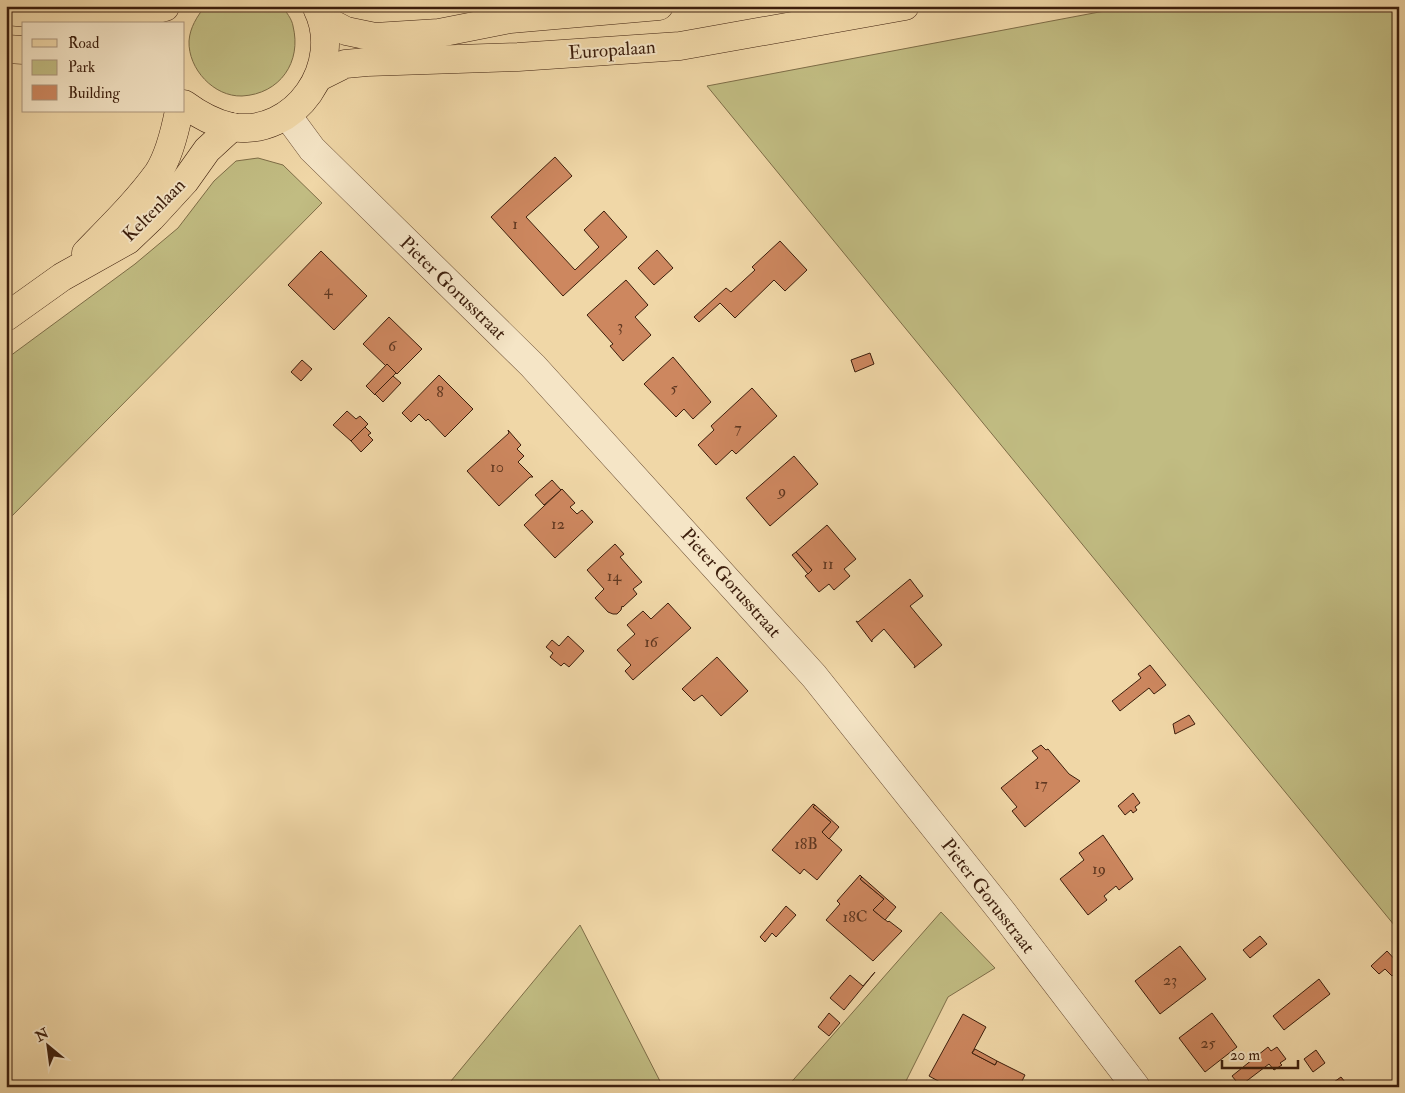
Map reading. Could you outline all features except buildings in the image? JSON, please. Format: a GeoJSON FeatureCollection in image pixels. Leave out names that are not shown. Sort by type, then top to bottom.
{"type":"FeatureCollection","features":[{"type":"Feature","properties":{"kind":"main road"},"geometry":{"type":"LineString","coordinates":[[6,11],[83,18],[121,19],[165,6]]}},
{"type":"Feature","properties":{"kind":"main road"},"geometry":{"type":"LineString","coordinates":[[161,22],[165,6]]}},
{"type":"Feature","properties":{"kind":"main road","name":"Europalaan"},"geometry":{"type":"LineString","coordinates":[[320,12],[346,31],[375,37],[439,33],[510,19],[660,6]]}},
{"type":"Feature","properties":{"kind":"main road","name":"Europalaan"},"geometry":{"type":"LineString","coordinates":[[319,77],[345,64],[367,62],[518,56],[680,46],[905,6]]}},
{"type":"Feature","properties":{"kind":"main road","name":"Europalaan"},"geometry":{"type":"LineString","coordinates":[[185,105],[204,119],[232,127],[260,125],[286,115],[306,98],[319,77],[325,58],[326,38],[320,12]]}},
{"type":"Feature","properties":{"kind":"main road"},"geometry":{"type":"LineString","coordinates":[[6,49],[22,50]]}},
{"type":"Feature","properties":{"kind":"main road","name":"Keltenlaan"},"geometry":{"type":"LineString","coordinates":[[62,277],[123,215],[159,171],[173,136],[179,112]]}},
{"type":"Feature","properties":{"kind":"main road","name":"Keltenlaan"},"geometry":{"type":"LineString","coordinates":[[6,317],[62,277],[128,240],[185,181],[207,150],[232,127]]}},
{"type":"Feature","properties":{"kind":"street","name":"Pieter Gorusstraat"},"geometry":{"type":"LineString","coordinates":[[286,115],[312,149],[533,366],[814,676],[1003,913],[1136,1087]]}},
{"type":"Feature","properties":{"kind":"green space"},"geometry":{"type":"Polygon","coordinates":[[[205,6],[282,6],[292,23],[295,39],[291,63],[285,74],[267,89],[255,94],[232,95],[222,92],[213,86],[198,71],[193,62],[189,41],[192,27],[205,6]]]}},
{"type":"Feature","properties":{"kind":"green space"},"geometry":{"type":"Polygon","coordinates":[[[1131,6],[1399,6],[1399,931],[707,86],[1131,6]]]}},
{"type":"Feature","properties":{"kind":"green space"},"geometry":{"type":"Polygon","coordinates":[[[258,158],[283,165],[322,203],[6,522],[6,359],[135,264],[178,228],[214,181],[236,161],[258,158]]]}},
{"type":"Feature","properties":{"kind":"green space"},"geometry":{"type":"Polygon","coordinates":[[[941,912],[995,968],[948,997],[903,1087],[787,1087],[941,912]]]}},
{"type":"Feature","properties":{"kind":"green space"},"geometry":{"type":"Polygon","coordinates":[[[580,925],[663,1087],[446,1087],[580,925]]]}}]}
